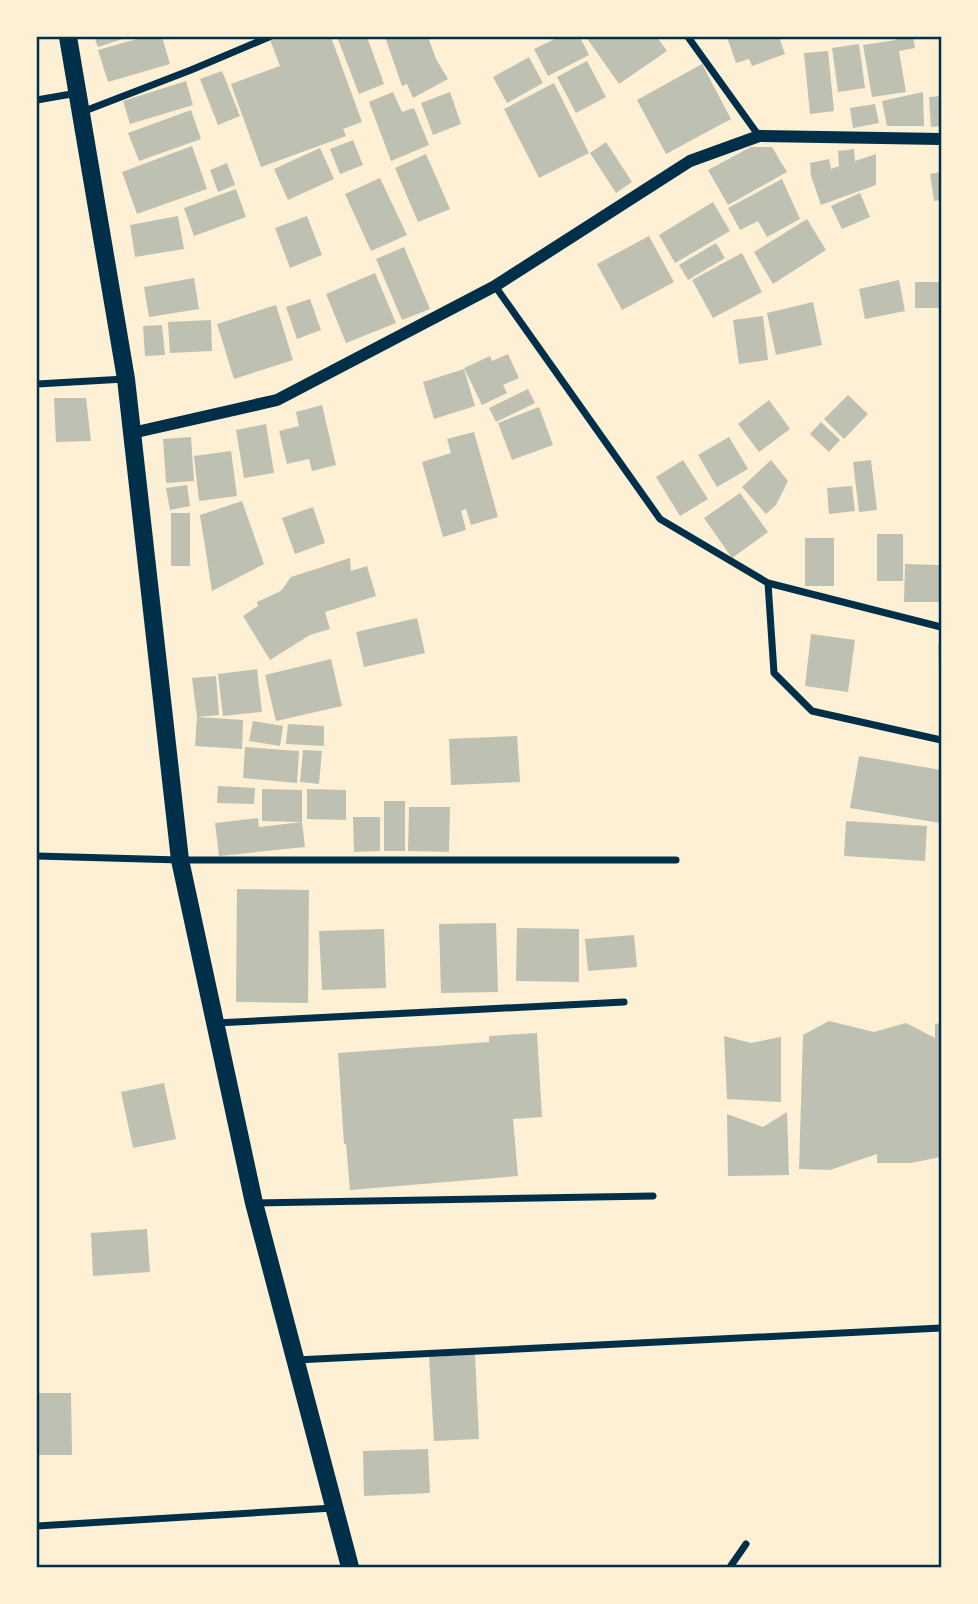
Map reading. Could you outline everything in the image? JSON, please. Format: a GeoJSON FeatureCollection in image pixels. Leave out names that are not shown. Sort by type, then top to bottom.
{"type":"FeatureCollection","features":[{"type":"Feature","properties":{"kind":"main road"},"geometry":{"type":"LineString","coordinates":[[68,37],[125,379],[180,860],[254,1203],[350,1567]]}},
{"type":"Feature","properties":{"kind":"street"},"geometry":{"type":"LineString","coordinates":[[81,112],[268,37]]}},
{"type":"Feature","properties":{"kind":"street"},"geometry":{"type":"LineString","coordinates":[[688,37],[759,136]]}},
{"type":"Feature","properties":{"kind":"street"},"geometry":{"type":"LineString","coordinates":[[37,100],[78,93]]}},
{"type":"Feature","properties":{"kind":"street"},"geometry":{"type":"LineString","coordinates":[[132,433],[277,400],[495,286],[690,161],[759,136],[941,139]]}},
{"type":"Feature","properties":{"kind":"street"},"geometry":{"type":"LineString","coordinates":[[495,286],[660,519],[768,583],[941,627]]}},
{"type":"Feature","properties":{"kind":"street"},"geometry":{"type":"LineString","coordinates":[[37,384],[125,379]]}},
{"type":"Feature","properties":{"kind":"street"},"geometry":{"type":"LineString","coordinates":[[768,583],[774,673],[812,711],[941,740]]}},
{"type":"Feature","properties":{"kind":"street"},"geometry":{"type":"LineString","coordinates":[[37,856],[180,860],[676,860]]}},
{"type":"Feature","properties":{"kind":"street"},"geometry":{"type":"LineString","coordinates":[[215,1023],[624,1002]]}},
{"type":"Feature","properties":{"kind":"street"},"geometry":{"type":"LineString","coordinates":[[254,1203],[653,1196]]}},
{"type":"Feature","properties":{"kind":"street"},"geometry":{"type":"LineString","coordinates":[[296,1360],[941,1328]]}},
{"type":"Feature","properties":{"kind":"street"},"geometry":{"type":"LineString","coordinates":[[37,1526],[334,1508]]}},
{"type":"Feature","properties":{"kind":"street"},"geometry":{"type":"LineString","coordinates":[[730,1567],[746,1544]]}},
{"type":"Feature","properties":{"kind":"building"},"geometry":{"type":"Polygon","coordinates":[[[94,37],[129,37],[98,47],[94,37]]]}},
{"type":"Feature","properties":{"kind":"building"},"geometry":{"type":"Polygon","coordinates":[[[144,37],[162,37],[170,64],[108,82],[98,50],[144,37]]]}},
{"type":"Feature","properties":{"kind":"building"},"geometry":{"type":"Polygon","coordinates":[[[269,37],[331,37],[362,122],[343,129],[346,136],[261,167],[231,84],[280,66],[269,37]]]}},
{"type":"Feature","properties":{"kind":"building"},"geometry":{"type":"Polygon","coordinates":[[[337,37],[367,37],[384,84],[359,94],[337,37]]]}},
{"type":"Feature","properties":{"kind":"building"},"geometry":{"type":"Polygon","coordinates":[[[385,37],[428,37],[436,59],[448,79],[413,98],[407,84],[402,86],[385,37]]]}},
{"type":"Feature","properties":{"kind":"building"},"geometry":{"type":"Polygon","coordinates":[[[559,37],[580,37],[589,55],[548,76],[534,49],[559,37]]]}},
{"type":"Feature","properties":{"kind":"building"},"geometry":{"type":"Polygon","coordinates":[[[586,37],[657,37],[667,51],[619,84],[586,37]]]}},
{"type":"Feature","properties":{"kind":"building"},"geometry":{"type":"Polygon","coordinates":[[[727,37],[779,37],[785,54],[752,66],[749,59],[736,63],[727,37]]]}},
{"type":"Feature","properties":{"kind":"building"},"geometry":{"type":"Polygon","coordinates":[[[896,37],[913,37],[915,48],[899,51],[906,92],[872,97],[863,45],[896,40],[896,37]]]}},
{"type":"Feature","properties":{"kind":"building"},"geometry":{"type":"Polygon","coordinates":[[[859,44],[865,88],[838,92],[832,48],[859,44]]]}},
{"type":"Feature","properties":{"kind":"building"},"geometry":{"type":"Polygon","coordinates":[[[828,51],[834,111],[810,114],[804,53],[828,51]]]}},
{"type":"Feature","properties":{"kind":"building"},"geometry":{"type":"Polygon","coordinates":[[[529,57],[543,83],[507,103],[493,77],[529,57]]]}},
{"type":"Feature","properties":{"kind":"building"},"geometry":{"type":"Polygon","coordinates":[[[587,61],[606,97],[576,113],[557,77],[587,61]]]}},
{"type":"Feature","properties":{"kind":"building"},"geometry":{"type":"Polygon","coordinates":[[[702,64],[731,119],[666,154],[637,100],[702,64]]]}},
{"type":"Feature","properties":{"kind":"building"},"geometry":{"type":"Polygon","coordinates":[[[222,71],[240,116],[218,125],[200,79],[222,71]]]}},
{"type":"Feature","properties":{"kind":"building"},"geometry":{"type":"Polygon","coordinates":[[[186,81],[193,105],[130,124],[123,101],[186,81]]]}},
{"type":"Feature","properties":{"kind":"building"},"geometry":{"type":"Polygon","coordinates":[[[554,83],[589,153],[539,178],[504,109],[554,83]]]}},
{"type":"Feature","properties":{"kind":"building"},"geometry":{"type":"Polygon","coordinates":[[[393,92],[402,112],[414,108],[429,145],[391,161],[369,102],[393,92]]]}},
{"type":"Feature","properties":{"kind":"building"},"geometry":{"type":"Polygon","coordinates":[[[450,92],[461,124],[433,135],[421,103],[450,92]]]}},
{"type":"Feature","properties":{"kind":"building"},"geometry":{"type":"Polygon","coordinates":[[[923,92],[924,126],[887,126],[882,101],[923,92]]]}},
{"type":"Feature","properties":{"kind":"building"},"geometry":{"type":"Polygon","coordinates":[[[941,96],[941,126],[931,127],[929,97],[941,96]]]}},
{"type":"Feature","properties":{"kind":"building"},"geometry":{"type":"Polygon","coordinates":[[[875,104],[879,123],[853,128],[850,108],[875,104]]]}},
{"type":"Feature","properties":{"kind":"building"},"geometry":{"type":"Polygon","coordinates":[[[191,110],[201,139],[139,161],[128,133],[191,110]]]}},
{"type":"Feature","properties":{"kind":"building"},"geometry":{"type":"Polygon","coordinates":[[[353,140],[363,165],[340,174],[330,149],[353,140]]]}},
{"type":"Feature","properties":{"kind":"building"},"geometry":{"type":"Polygon","coordinates":[[[606,142],[632,182],[616,193],[590,153],[606,142]]]}},
{"type":"Feature","properties":{"kind":"building"},"geometry":{"type":"Polygon","coordinates":[[[192,146],[207,189],[137,214],[122,172],[192,146]]]}},
{"type":"Feature","properties":{"kind":"building"},"geometry":{"type":"Polygon","coordinates":[[[751,147],[772,147],[787,172],[728,205],[708,170],[751,147]]]}},
{"type":"Feature","properties":{"kind":"building"},"geometry":{"type":"Polygon","coordinates":[[[320,148],[334,179],[288,200],[274,169],[320,148]]]}},
{"type":"Feature","properties":{"kind":"building"},"geometry":{"type":"Polygon","coordinates":[[[854,149],[855,161],[876,154],[876,185],[821,205],[811,176],[810,163],[829,159],[831,169],[839,166],[838,151],[854,149]]]}},
{"type":"Feature","properties":{"kind":"building"},"geometry":{"type":"Polygon","coordinates":[[[426,154],[450,209],[418,222],[395,168],[426,154]]]}},
{"type":"Feature","properties":{"kind":"building"},"geometry":{"type":"Polygon","coordinates":[[[227,163],[235,185],[218,192],[210,170],[227,163]]]}},
{"type":"Feature","properties":{"kind":"building"},"geometry":{"type":"Polygon","coordinates":[[[941,172],[941,200],[934,201],[930,174],[941,172]]]}},
{"type":"Feature","properties":{"kind":"building"},"geometry":{"type":"Polygon","coordinates":[[[380,178],[407,235],[371,251],[345,194],[380,178]]]}},
{"type":"Feature","properties":{"kind":"building"},"geometry":{"type":"Polygon","coordinates":[[[782,179],[800,219],[767,237],[758,221],[740,230],[728,208],[782,179]]]}},
{"type":"Feature","properties":{"kind":"building"},"geometry":{"type":"Polygon","coordinates":[[[236,189],[246,217],[194,236],[184,208],[236,189]]]}},
{"type":"Feature","properties":{"kind":"building"},"geometry":{"type":"Polygon","coordinates":[[[860,193],[870,217],[842,229],[831,206],[860,193]]]}},
{"type":"Feature","properties":{"kind":"building"},"geometry":{"type":"Polygon","coordinates":[[[713,202],[730,231],[675,263],[659,235],[713,202]]]}},
{"type":"Feature","properties":{"kind":"building"},"geometry":{"type":"Polygon","coordinates":[[[178,216],[184,249],[135,257],[130,225],[178,216]]]}},
{"type":"Feature","properties":{"kind":"building"},"geometry":{"type":"Polygon","coordinates":[[[307,216],[322,255],[290,268],[275,228],[307,216]]]}},
{"type":"Feature","properties":{"kind":"building"},"geometry":{"type":"Polygon","coordinates":[[[807,219],[826,250],[773,284],[754,252],[807,219]]]}},
{"type":"Feature","properties":{"kind":"building"},"geometry":{"type":"Polygon","coordinates":[[[649,236],[674,282],[622,310],[597,264],[649,236]]]}},
{"type":"Feature","properties":{"kind":"building"},"geometry":{"type":"Polygon","coordinates":[[[716,243],[725,258],[688,280],[679,265],[716,243]]]}},
{"type":"Feature","properties":{"kind":"building"},"geometry":{"type":"Polygon","coordinates":[[[404,247],[430,309],[402,320],[376,259],[404,247]]]}},
{"type":"Feature","properties":{"kind":"building"},"geometry":{"type":"Polygon","coordinates":[[[742,253],[762,292],[713,318],[692,280],[742,253]]]}},
{"type":"Feature","properties":{"kind":"building"},"geometry":{"type":"Polygon","coordinates":[[[375,273],[396,323],[346,343],[326,294],[375,273]]]}},
{"type":"Feature","properties":{"kind":"building"},"geometry":{"type":"Polygon","coordinates":[[[194,278],[199,309],[149,317],[144,287],[194,278]]]}},
{"type":"Feature","properties":{"kind":"building"},"geometry":{"type":"Polygon","coordinates":[[[899,280],[905,311],[865,319],[859,289],[899,280]]]}},
{"type":"Feature","properties":{"kind":"building"},"geometry":{"type":"Polygon","coordinates":[[[915,282],[941,282],[941,308],[915,308],[915,282]]]}},
{"type":"Feature","properties":{"kind":"building"},"geometry":{"type":"Polygon","coordinates":[[[310,299],[321,330],[297,339],[286,307],[310,299]]]}},
{"type":"Feature","properties":{"kind":"building"},"geometry":{"type":"Polygon","coordinates":[[[813,302],[822,345],[776,355],[767,313],[813,302]]]}},
{"type":"Feature","properties":{"kind":"building"},"geometry":{"type":"Polygon","coordinates":[[[276,305],[293,360],[234,379],[217,324],[276,305]]]}},
{"type":"Feature","properties":{"kind":"building"},"geometry":{"type":"Polygon","coordinates":[[[763,316],[768,360],[739,364],[733,320],[763,316]]]}},
{"type":"Feature","properties":{"kind":"building"},"geometry":{"type":"Polygon","coordinates":[[[211,320],[212,351],[170,353],[168,322],[211,320]]]}},
{"type":"Feature","properties":{"kind":"building"},"geometry":{"type":"Polygon","coordinates":[[[162,325],[165,355],[145,356],[143,326],[162,325]]]}},
{"type":"Feature","properties":{"kind":"building"},"geometry":{"type":"Polygon","coordinates":[[[508,354],[519,378],[503,385],[507,393],[482,405],[464,368],[490,356],[492,361],[508,354]]]}},
{"type":"Feature","properties":{"kind":"building"},"geometry":{"type":"Polygon","coordinates":[[[464,369],[475,406],[434,419],[423,382],[464,369]]]}},
{"type":"Feature","properties":{"kind":"building"},"geometry":{"type":"Polygon","coordinates":[[[528,389],[535,403],[496,422],[489,408],[528,389]]]}},
{"type":"Feature","properties":{"kind":"building"},"geometry":{"type":"Polygon","coordinates":[[[848,395],[868,414],[844,439],[824,419],[848,395]]]}},
{"type":"Feature","properties":{"kind":"building"},"geometry":{"type":"Polygon","coordinates":[[[54,398],[86,398],[91,441],[56,442],[54,398]]]}},
{"type":"Feature","properties":{"kind":"building"},"geometry":{"type":"Polygon","coordinates":[[[769,400],[790,429],[759,452],[738,424],[769,400]]]}},
{"type":"Feature","properties":{"kind":"building"},"geometry":{"type":"Polygon","coordinates":[[[322,405],[336,465],[312,471],[309,459],[287,464],[279,431],[299,426],[296,412],[322,405]]]}},
{"type":"Feature","properties":{"kind":"building"},"geometry":{"type":"Polygon","coordinates":[[[539,407],[553,445],[512,460],[498,423],[539,407]]]}},
{"type":"Feature","properties":{"kind":"building"},"geometry":{"type":"Polygon","coordinates":[[[821,422],[840,440],[829,452],[810,434],[821,422]]]}},
{"type":"Feature","properties":{"kind":"building"},"geometry":{"type":"Polygon","coordinates":[[[266,424],[274,473],[244,478],[236,430],[266,424]]]}},
{"type":"Feature","properties":{"kind":"building"},"geometry":{"type":"Polygon","coordinates":[[[474,432],[498,517],[471,525],[466,509],[461,511],[466,530],[443,537],[422,462],[451,453],[447,439],[474,432]]]}},
{"type":"Feature","properties":{"kind":"building"},"geometry":{"type":"Polygon","coordinates":[[[191,437],[194,481],[166,483],[163,439],[191,437]]]}},
{"type":"Feature","properties":{"kind":"building"},"geometry":{"type":"Polygon","coordinates":[[[729,437],[748,469],[717,487],[698,455],[729,437]]]}},
{"type":"Feature","properties":{"kind":"building"},"geometry":{"type":"Polygon","coordinates":[[[231,451],[237,496],[199,501],[194,456],[231,451]]]}},
{"type":"Feature","properties":{"kind":"building"},"geometry":{"type":"Polygon","coordinates":[[[683,460],[708,499],[680,516],[656,477],[683,460]]]}},
{"type":"Feature","properties":{"kind":"building"},"geometry":{"type":"Polygon","coordinates":[[[771,460],[788,481],[776,505],[766,514],[742,487],[771,460]]]}},
{"type":"Feature","properties":{"kind":"building"},"geometry":{"type":"Polygon","coordinates":[[[871,460],[877,510],[859,512],[853,462],[871,460]]]}},
{"type":"Feature","properties":{"kind":"building"},"geometry":{"type":"Polygon","coordinates":[[[187,485],[190,506],[170,510],[166,488],[187,485]]]}},
{"type":"Feature","properties":{"kind":"building"},"geometry":{"type":"Polygon","coordinates":[[[852,486],[855,511],[829,514],[827,488],[852,486]]]}},
{"type":"Feature","properties":{"kind":"building"},"geometry":{"type":"Polygon","coordinates":[[[740,493],[768,532],[732,558],[704,518],[740,493]]]}},
{"type":"Feature","properties":{"kind":"building"},"geometry":{"type":"Polygon","coordinates":[[[242,501],[264,564],[212,591],[200,515],[242,501]]]}},
{"type":"Feature","properties":{"kind":"building"},"geometry":{"type":"Polygon","coordinates":[[[313,507],[325,543],[295,554],[282,518],[313,507]]]}},
{"type":"Feature","properties":{"kind":"building"},"geometry":{"type":"Polygon","coordinates":[[[171,513],[190,513],[190,566],[171,566],[171,513]]]}},
{"type":"Feature","properties":{"kind":"building"},"geometry":{"type":"Polygon","coordinates":[[[877,534],[903,534],[903,581],[877,581],[877,534]]]}},
{"type":"Feature","properties":{"kind":"building"},"geometry":{"type":"Polygon","coordinates":[[[805,538],[834,538],[834,586],[805,586],[805,538]]]}},
{"type":"Feature","properties":{"kind":"building"},"geometry":{"type":"Polygon","coordinates":[[[350,558],[351,571],[367,566],[376,596],[325,612],[330,629],[310,635],[270,660],[243,616],[258,606],[257,602],[281,591],[291,577],[350,558]]]}},
{"type":"Feature","properties":{"kind":"building"},"geometry":{"type":"Polygon","coordinates":[[[905,564],[939,565],[939,602],[904,602],[905,564]]]}},
{"type":"Feature","properties":{"kind":"building"},"geometry":{"type":"Polygon","coordinates":[[[417,618],[425,653],[364,667],[356,632],[417,618]]]}},
{"type":"Feature","properties":{"kind":"building"},"geometry":{"type":"Polygon","coordinates":[[[811,634],[855,640],[848,692],[805,686],[811,634]]]}},
{"type":"Feature","properties":{"kind":"building"},"geometry":{"type":"Polygon","coordinates":[[[938,645],[941,645],[941,671],[939,671],[938,645]]]}},
{"type":"Feature","properties":{"kind":"building"},"geometry":{"type":"Polygon","coordinates":[[[331,659],[342,706],[276,721],[265,675],[331,659]]]}},
{"type":"Feature","properties":{"kind":"building"},"geometry":{"type":"Polygon","coordinates":[[[257,669],[262,712],[223,716],[218,674],[257,669]]]}},
{"type":"Feature","properties":{"kind":"building"},"geometry":{"type":"Polygon","coordinates":[[[216,676],[219,715],[197,717],[192,678],[216,676]]]}},
{"type":"Feature","properties":{"kind":"building"},"geometry":{"type":"Polygon","coordinates":[[[197,717],[243,720],[242,749],[195,746],[197,717]]]}},
{"type":"Feature","properties":{"kind":"building"},"geometry":{"type":"Polygon","coordinates":[[[253,721],[283,726],[280,746],[249,741],[253,721]]]}},
{"type":"Feature","properties":{"kind":"building"},"geometry":{"type":"Polygon","coordinates":[[[288,724],[324,726],[324,746],[286,744],[288,724]]]}},
{"type":"Feature","properties":{"kind":"building"},"geometry":{"type":"Polygon","coordinates":[[[517,736],[520,782],[451,785],[449,739],[517,736]]]}},
{"type":"Feature","properties":{"kind":"building"},"geometry":{"type":"Polygon","coordinates":[[[245,747],[299,751],[297,783],[243,778],[245,747]]]}},
{"type":"Feature","properties":{"kind":"building"},"geometry":{"type":"Polygon","coordinates":[[[303,750],[322,751],[319,784],[300,782],[303,750]]]}},
{"type":"Feature","properties":{"kind":"building"},"geometry":{"type":"Polygon","coordinates":[[[859,756],[941,770],[940,823],[850,808],[859,756]]]}},
{"type":"Feature","properties":{"kind":"building"},"geometry":{"type":"Polygon","coordinates":[[[218,786],[255,788],[254,804],[217,803],[218,786]]]}},
{"type":"Feature","properties":{"kind":"building"},"geometry":{"type":"Polygon","coordinates":[[[262,789],[302,790],[302,822],[262,821],[262,789]]]}},
{"type":"Feature","properties":{"kind":"building"},"geometry":{"type":"Polygon","coordinates":[[[307,789],[346,790],[346,820],[307,819],[307,789]]]}},
{"type":"Feature","properties":{"kind":"building"},"geometry":{"type":"Polygon","coordinates":[[[384,801],[405,801],[405,851],[384,851],[384,801]]]}},
{"type":"Feature","properties":{"kind":"building"},"geometry":{"type":"Polygon","coordinates":[[[409,807],[450,807],[449,852],[408,851],[409,807]]]}},
{"type":"Feature","properties":{"kind":"building"},"geometry":{"type":"Polygon","coordinates":[[[353,817],[380,817],[380,851],[354,852],[353,817]]]}},
{"type":"Feature","properties":{"kind":"building"},"geometry":{"type":"Polygon","coordinates":[[[258,818],[259,827],[302,822],[305,847],[219,856],[215,823],[258,818]]]}},
{"type":"Feature","properties":{"kind":"building"},"geometry":{"type":"Polygon","coordinates":[[[846,821],[927,826],[925,861],[844,856],[846,821]]]}},
{"type":"Feature","properties":{"kind":"building"},"geometry":{"type":"Polygon","coordinates":[[[237,889],[309,890],[308,1003],[236,1002],[237,889]]]}},
{"type":"Feature","properties":{"kind":"building"},"geometry":{"type":"Polygon","coordinates":[[[496,923],[498,992],[441,993],[439,924],[496,923]]]}},
{"type":"Feature","properties":{"kind":"building"},"geometry":{"type":"Polygon","coordinates":[[[517,928],[579,929],[579,982],[516,981],[517,928]]]}},
{"type":"Feature","properties":{"kind":"building"},"geometry":{"type":"Polygon","coordinates":[[[384,929],[386,988],[322,990],[319,931],[384,929]]]}},
{"type":"Feature","properties":{"kind":"building"},"geometry":{"type":"Polygon","coordinates":[[[634,935],[637,967],[588,971],[585,939],[634,935]]]}},
{"type":"Feature","properties":{"kind":"building"},"geometry":{"type":"Polygon","coordinates":[[[829,1021],[874,1032],[906,1023],[935,1038],[935,1024],[941,1023],[941,1157],[911,1163],[877,1163],[877,1154],[830,1170],[799,1169],[803,1035],[829,1021]]]}},
{"type":"Feature","properties":{"kind":"building"},"geometry":{"type":"Polygon","coordinates":[[[537,1033],[542,1117],[513,1119],[518,1176],[350,1190],[338,1053],[489,1042],[489,1036],[537,1033]]]}},
{"type":"Feature","properties":{"kind":"building"},"geometry":{"type":"Polygon","coordinates":[[[724,1036],[751,1043],[781,1037],[781,1102],[727,1099],[724,1036]]]}},
{"type":"Feature","properties":{"kind":"building"},"geometry":{"type":"Polygon","coordinates":[[[164,1083],[176,1139],[133,1148],[121,1092],[164,1083]]]}},
{"type":"Feature","properties":{"kind":"building"},"geometry":{"type":"Polygon","coordinates":[[[787,1112],[789,1175],[728,1176],[727,1114],[763,1127],[787,1112]]]}},
{"type":"Feature","properties":{"kind":"building"},"geometry":{"type":"Polygon","coordinates":[[[147,1229],[150,1272],[93,1276],[91,1233],[147,1229]]]}},
{"type":"Feature","properties":{"kind":"building"},"geometry":{"type":"Polygon","coordinates":[[[475,1354],[479,1439],[434,1441],[429,1357],[475,1354]]]}},
{"type":"Feature","properties":{"kind":"building"},"geometry":{"type":"Polygon","coordinates":[[[37,1393],[71,1393],[72,1455],[37,1455],[37,1393]]]}},
{"type":"Feature","properties":{"kind":"building"},"geometry":{"type":"Polygon","coordinates":[[[428,1449],[430,1493],[364,1496],[363,1451],[428,1449]]]}}]}
